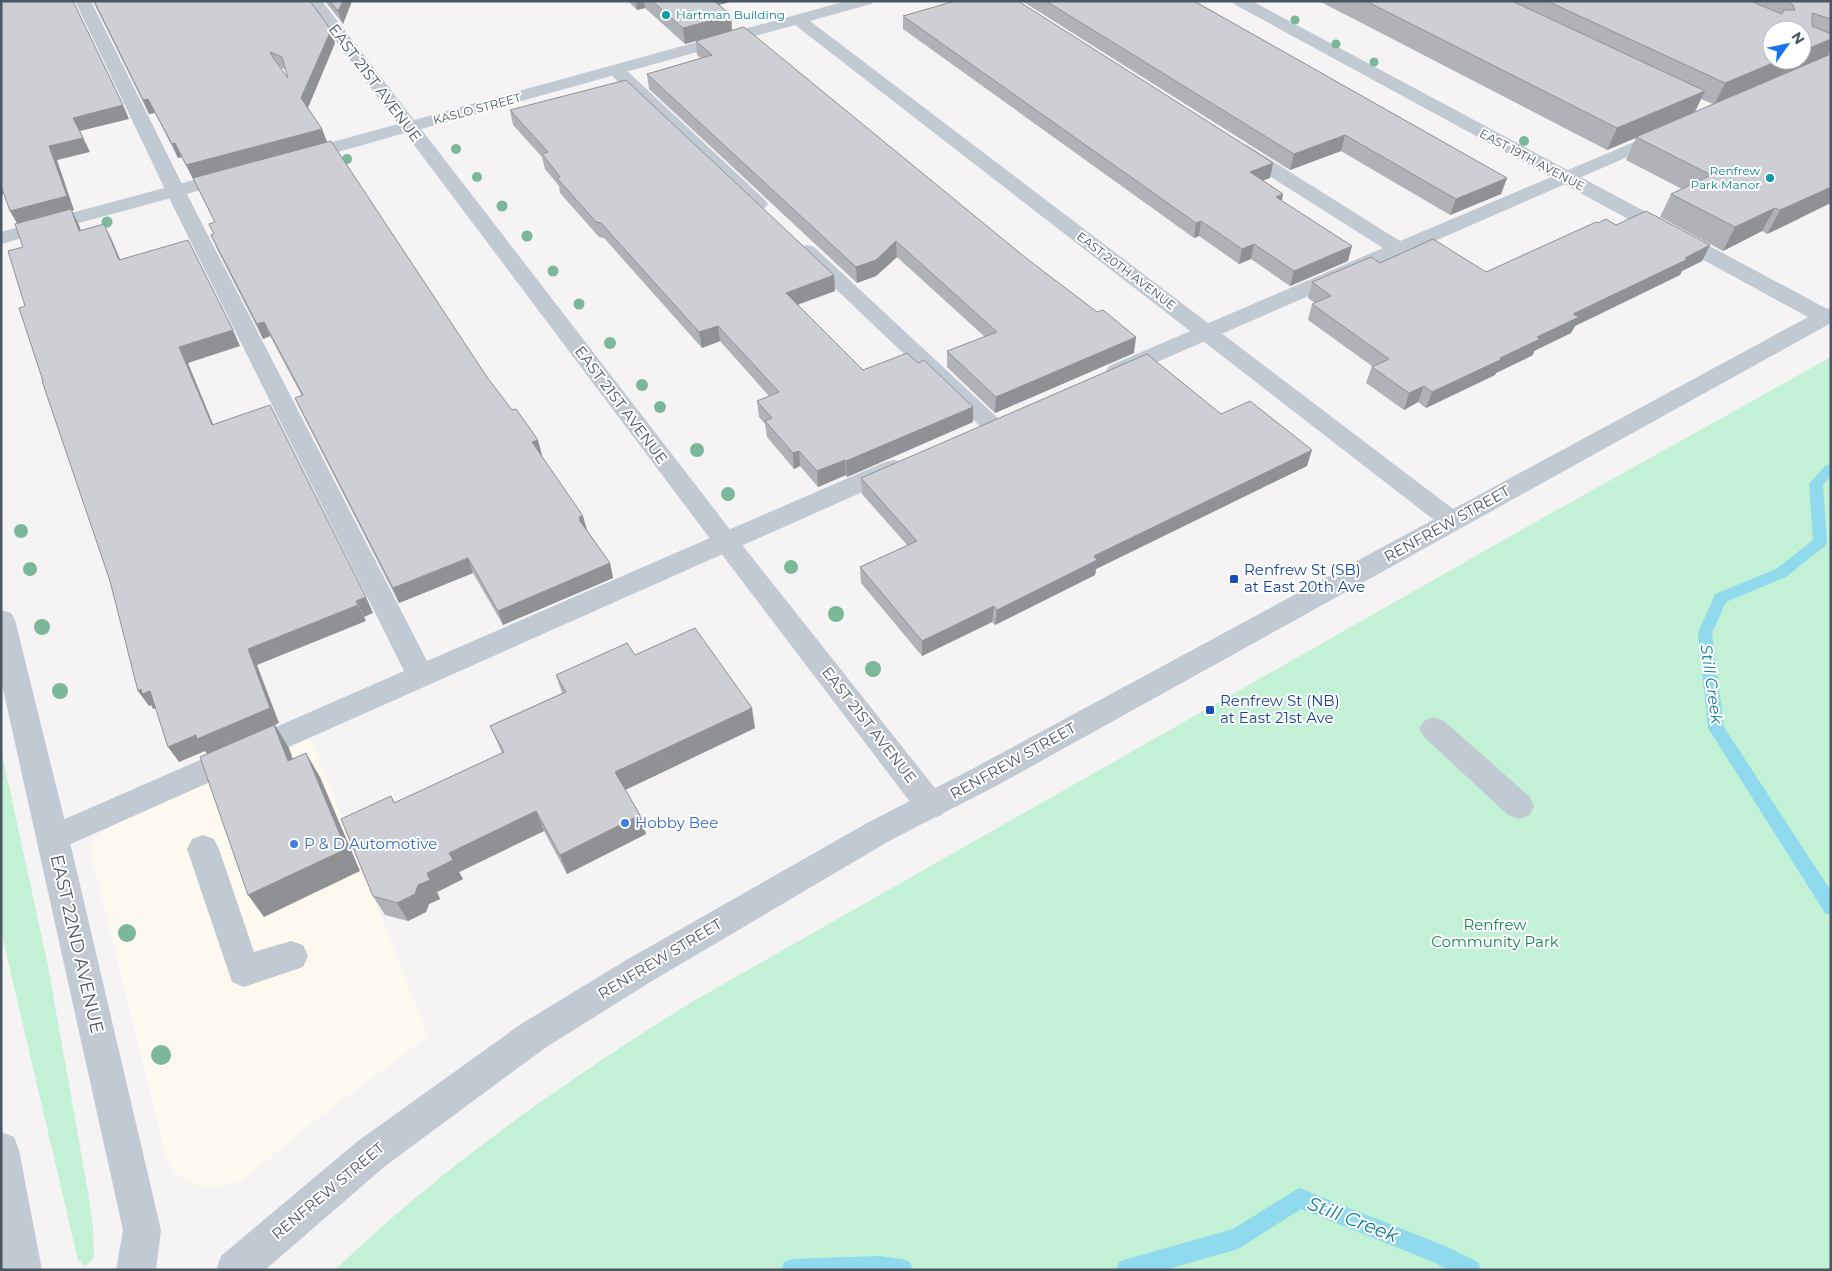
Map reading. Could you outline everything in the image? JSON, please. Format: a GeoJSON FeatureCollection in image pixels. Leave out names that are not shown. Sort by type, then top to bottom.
{"type":"FeatureCollection","features":[{"type":"Feature","properties":{"kind":"street"},"geometry":{"type":"LineString","coordinates":[[83,1],[176,191],[421,677]]}},
{"type":"Feature","properties":{"kind":"street","name":"EAST 21ST AVENUE"},"geometry":{"type":"LineString","coordinates":[[314,1],[726,542],[931,806]]}},
{"type":"Feature","properties":{"kind":"street","name":"KASLO STREET"},"geometry":{"type":"LineString","coordinates":[[280,163],[866,1]]}},
{"type":"Feature","properties":{"kind":"street","name":"EAST 19TH AVENUE"},"geometry":{"type":"LineString","coordinates":[[1240,1],[1565,178],[1828,316]]}},
{"type":"Feature","properties":{"kind":"street","name":"EAST 20TH AVENUE"},"geometry":{"type":"LineString","coordinates":[[799,21],[1452,521]]}},
{"type":"Feature","properties":{"kind":"street"},"geometry":{"type":"LineString","coordinates":[[1812,49],[1828,61]]}},
{"type":"Feature","properties":{"kind":"street"},"geometry":{"type":"LineString","coordinates":[[617,71],[768,214]]}},
{"type":"Feature","properties":{"kind":"street"},"geometry":{"type":"LineString","coordinates":[[1097,379],[1400,250],[1678,128]]}},
{"type":"Feature","properties":{"kind":"street"},"geometry":{"type":"LineString","coordinates":[[1224,139],[1400,250]]}},
{"type":"Feature","properties":{"kind":"street"},"geometry":{"type":"LineString","coordinates":[[1,238],[251,170]]}},
{"type":"Feature","properties":{"kind":"street"},"geometry":{"type":"LineString","coordinates":[[790,234],[992,425]]}},
{"type":"Feature","properties":{"kind":"street","name":"RENFREW STREET"},"geometry":{"type":"LineString","coordinates":[[235,1270],[371,1154],[533,1036],[640,970],[863,841],[931,806],[1828,316]]}},
{"type":"Feature","properties":{"kind":"street"},"geometry":{"type":"LineString","coordinates":[[54,838],[912,460]]}},
{"type":"Feature","properties":{"kind":"street","name":"EAST 22ND AVENUE"},"geometry":{"type":"LineString","coordinates":[[1,620],[54,838],[142,1230],[136,1270]]}},
{"type":"Feature","properties":{"kind":"street"},"geometry":{"type":"LineString","coordinates":[[1434,729],[1519,806]]}},
{"type":"Feature","properties":{"kind":"street"},"geometry":{"type":"LineString","coordinates":[[203,849],[244,971],[292,956]]}},
{"type":"Feature","properties":{"kind":"street"},"geometry":{"type":"LineString","coordinates":[[1,1150],[22,1270]]}},
{"type":"Feature","properties":{"kind":"shaded area"},"geometry":{"type":"Polygon","coordinates":[[[309,734],[428,1036],[314,1121],[242,1180],[218,1187],[196,1186],[175,1173],[166,1156],[89,845],[129,810],[309,734]]]}},
{"type":"Feature","properties":{"kind":"green space","name":"Renfrew Community Park"},"geometry":{"type":"Polygon","coordinates":[[[1831,357],[1831,1270],[335,1270],[376,1232],[461,1161],[551,1095],[690,1003],[1523,529],[1831,357]]]}},
{"type":"Feature","properties":{"kind":"green space"},"geometry":{"type":"Polygon","coordinates":[[[1,749],[48,966],[88,1192],[93,1227],[94,1258],[85,1266],[78,1260],[1,931],[1,749]]]}},
{"type":"Feature","properties":{"kind":"building"},"geometry":{"type":"Polygon","coordinates":[[[1,1],[73,1],[123,105],[73,118],[83,138],[49,146],[67,196],[10,211],[1,186],[1,1]]]}},
{"type":"Feature","properties":{"kind":"building"},"geometry":{"type":"Polygon","coordinates":[[[94,1],[310,1],[331,30],[301,98],[322,129],[186,165],[175,143],[172,144],[148,99],[143,100],[94,1]],[[270,52],[288,78],[282,57],[270,52]]]}},
{"type":"Feature","properties":{"kind":"building"},"geometry":{"type":"Polygon","coordinates":[[[330,1],[343,1],[338,11],[330,1]]]}},
{"type":"Feature","properties":{"kind":"building"},"geometry":{"type":"Polygon","coordinates":[[[652,1],[714,1],[731,15],[683,28],[652,1]]]}},
{"type":"Feature","properties":{"kind":"building"},"geometry":{"type":"Polygon","coordinates":[[[955,1],[1018,1],[1273,163],[1250,172],[1283,194],[1276,197],[1352,246],[1294,271],[1254,244],[1242,249],[1201,221],[1196,223],[903,16],[955,1]]]}},
{"type":"Feature","properties":{"kind":"building"},"geometry":{"type":"Polygon","coordinates":[[[1046,1],[1194,1],[1507,178],[1456,199],[1345,135],[1294,154],[1046,1]]]}},
{"type":"Feature","properties":{"kind":"building"},"geometry":{"type":"Polygon","coordinates":[[[1366,1],[1512,1],[1705,91],[1617,128],[1366,1]]]}},
{"type":"Feature","properties":{"kind":"building"},"geometry":{"type":"Polygon","coordinates":[[[1547,1],[1750,1],[1782,14],[1784,10],[1795,10],[1793,5],[1786,1],[1831,1],[1831,19],[1812,13],[1812,20],[1762,20],[1762,68],[1725,83],[1547,1]]]}},
{"type":"Feature","properties":{"kind":"building"},"geometry":{"type":"Polygon","coordinates":[[[1812,26],[1831,34],[1831,39],[1812,47],[1812,26]]]}},
{"type":"Feature","properties":{"kind":"building"},"geometry":{"type":"Polygon","coordinates":[[[744,27],[1026,258],[1097,312],[1103,310],[1136,337],[996,397],[947,351],[997,332],[896,241],[876,260],[856,267],[647,74],[712,55],[696,41],[744,27]]]}},
{"type":"Feature","properties":{"kind":"building"},"geometry":{"type":"Polygon","coordinates":[[[1831,54],[1831,187],[1780,210],[1775,208],[1735,227],[1671,194],[1711,175],[1636,137],[1793,70],[1812,70],[1812,62],[1831,54]]]}},
{"type":"Feature","properties":{"kind":"building"},"geometry":{"type":"Polygon","coordinates":[[[626,80],[834,275],[786,293],[863,370],[907,353],[918,363],[924,360],[973,407],[846,461],[817,471],[799,451],[793,453],[765,421],[772,418],[757,401],[779,392],[718,326],[699,332],[601,223],[596,222],[557,178],[560,177],[542,154],[548,152],[510,110],[626,80]]]}},
{"type":"Feature","properties":{"kind":"building"},"geometry":{"type":"Polygon","coordinates":[[[331,141],[487,377],[512,410],[516,409],[538,440],[532,442],[583,516],[579,517],[580,521],[610,563],[498,611],[468,558],[393,588],[295,398],[303,395],[264,322],[257,324],[211,235],[214,234],[209,224],[215,222],[193,178],[331,141]]]}},
{"type":"Feature","properties":{"kind":"building"},"geometry":{"type":"Polygon","coordinates":[[[71,209],[79,231],[104,224],[119,260],[188,240],[233,330],[179,347],[212,425],[270,405],[366,597],[356,601],[358,605],[248,649],[270,708],[197,739],[196,735],[168,747],[150,691],[142,694],[141,689],[138,691],[110,581],[19,308],[25,306],[8,251],[23,247],[15,224],[71,209]]]}},
{"type":"Feature","properties":{"kind":"building"},"geometry":{"type":"Polygon","coordinates":[[[1646,211],[1710,245],[1685,258],[1688,259],[1573,314],[1579,317],[1537,337],[1540,339],[1432,392],[1424,386],[1409,393],[1372,367],[1389,359],[1312,304],[1331,296],[1312,282],[1371,257],[1380,263],[1433,239],[1486,272],[1596,222],[1598,223],[1606,219],[1616,225],[1646,211]]]}},
{"type":"Feature","properties":{"kind":"building"},"geometry":{"type":"Polygon","coordinates":[[[1147,354],[1221,414],[1250,401],[1312,450],[1094,556],[1097,560],[997,610],[994,606],[922,641],[860,567],[917,541],[861,478],[1147,354]]]}},
{"type":"Feature","properties":{"kind":"building"},"geometry":{"type":"Polygon","coordinates":[[[695,628],[752,708],[615,772],[640,815],[560,855],[536,811],[449,853],[453,860],[427,873],[430,880],[418,885],[415,894],[397,903],[373,896],[341,819],[391,796],[394,803],[504,752],[490,726],[566,692],[556,675],[627,643],[635,655],[695,628]]]}},
{"type":"Feature","properties":{"kind":"building"},"geometry":{"type":"Polygon","coordinates":[[[274,725],[288,761],[306,753],[346,849],[248,895],[200,757],[274,725]]]}},
{"type":"Feature","properties":{"kind":"waterway","name":"Still Creek"},"geometry":{"type":"LineString","coordinates":[[1831,468],[1816,484],[1820,542],[1781,573],[1720,598],[1705,633],[1716,728],[1831,907]]}},
{"type":"Feature","properties":{"kind":"waterway","name":"Still Creek"},"geometry":{"type":"LineString","coordinates":[[1127,1270],[1238,1238],[1299,1198],[1438,1253],[1470,1270]]}},
{"type":"Feature","properties":{"kind":"waterway","name":"Still Creek"},"geometry":{"type":"LineString","coordinates":[[792,1270],[879,1267],[902,1270]]}},
{"type":"Feature","properties":{"kind":"place","name":"Hartman Building"},"geometry":{"type":"Point","coordinates":[666,15]}},
{"type":"Feature","properties":{"kind":"place","name":"Renfrew Park Manor"},"geometry":{"type":"Point","coordinates":[1770,178]}},
{"type":"Feature","properties":{"kind":"place","name":"Renfrew St (SB) at East 20th Ave"},"geometry":{"type":"Point","coordinates":[1234,579]}},
{"type":"Feature","properties":{"kind":"place","name":"Renfrew St (NB) at East 21st Ave"},"geometry":{"type":"Point","coordinates":[1210,710]}},
{"type":"Feature","properties":{"kind":"place","name":"Hobby Bee"},"geometry":{"type":"Point","coordinates":[625,823]}},
{"type":"Feature","properties":{"kind":"place","name":"P & D Automotive"},"geometry":{"type":"Point","coordinates":[294,844]}}]}
